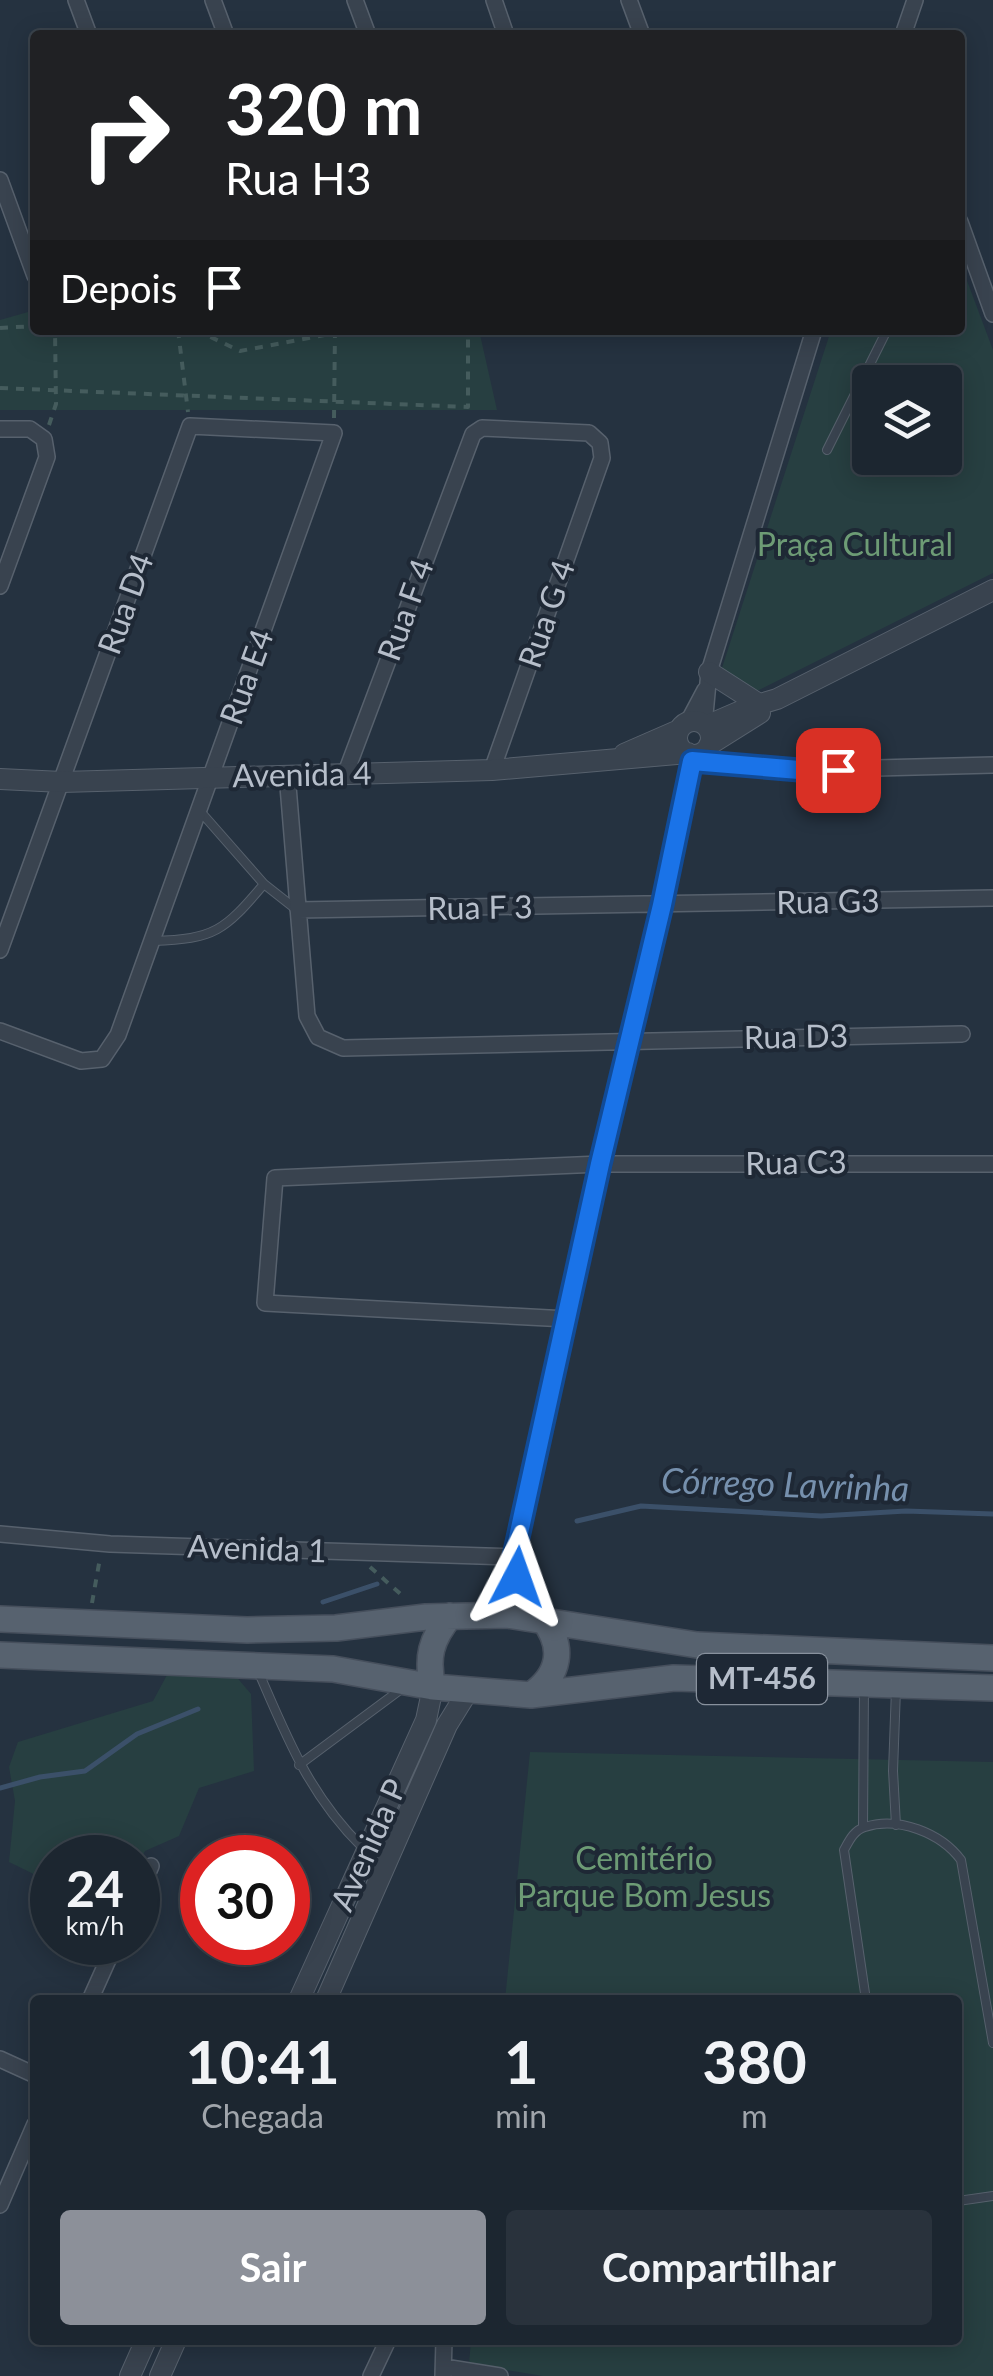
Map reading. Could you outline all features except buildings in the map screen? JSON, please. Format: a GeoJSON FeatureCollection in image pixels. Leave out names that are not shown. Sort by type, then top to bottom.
{"type":"FeatureCollection","features":[{"type":"Feature","properties":{"kind":"main road","name":"MT-456"},"geometry":{"type":"LineString","coordinates":[[0,1619],[248,1630],[336,1628],[480,1615],[543,1619],[697,1645],[993,1658]]}},
{"type":"Feature","properties":{"kind":"main road"},"geometry":{"type":"LineString","coordinates":[[421,1685],[438,1617]]}},
{"type":"Feature","properties":{"kind":"main road"},"geometry":{"type":"LineString","coordinates":[[531,1695],[553,1674],[558,1660],[558,1645],[543,1619]]}},
{"type":"Feature","properties":{"kind":"main road","name":"MT-456"},"geometry":{"type":"LineString","coordinates":[[0,1654],[333,1668],[421,1685],[531,1695],[674,1678],[993,1688]]}},
{"type":"Feature","properties":{"kind":"street"},"geometry":{"type":"LineString","coordinates":[[76,0],[87,30]]}},
{"type":"Feature","properties":{"kind":"street"},"geometry":{"type":"LineString","coordinates":[[213,0],[224,30]]}},
{"type":"Feature","properties":{"kind":"street"},"geometry":{"type":"LineString","coordinates":[[355,0],[366,30]]}},
{"type":"Feature","properties":{"kind":"street"},"geometry":{"type":"LineString","coordinates":[[494,0],[504,30]]}},
{"type":"Feature","properties":{"kind":"street"},"geometry":{"type":"LineString","coordinates":[[629,0],[640,30]]}},
{"type":"Feature","properties":{"kind":"street"},"geometry":{"type":"LineString","coordinates":[[905,30],[915,0]]}},
{"type":"Feature","properties":{"kind":"street"},"geometry":{"type":"LineString","coordinates":[[0,180],[30,264]]}},
{"type":"Feature","properties":{"kind":"street"},"geometry":{"type":"LineString","coordinates":[[965,245],[993,314]]}},
{"type":"Feature","properties":{"kind":"street"},"geometry":{"type":"LineString","coordinates":[[480,1615],[494,1598],[514,1556],[600,1164],[662,905],[709,677],[812,335]]}},
{"type":"Feature","properties":{"kind":"street"},"geometry":{"type":"LineString","coordinates":[[190,426],[334,433]]}},
{"type":"Feature","properties":{"kind":"street","name":"Rua D4"},"geometry":{"type":"LineString","coordinates":[[0,950],[190,426]]}},
{"type":"Feature","properties":{"kind":"street","name":"Rua F 4"},"geometry":{"type":"LineString","coordinates":[[345,775],[467,445],[482,428],[589,434],[600,443],[602,458]]}},
{"type":"Feature","properties":{"kind":"street"},"geometry":{"type":"LineString","coordinates":[[0,429],[30,429],[44,439],[47,457],[0,586]]}},
{"type":"Feature","properties":{"kind":"street","name":"Rua E4"},"geometry":{"type":"LineString","coordinates":[[0,1031],[80,1062],[102,1059],[118,1034],[334,433]]}},
{"type":"Feature","properties":{"kind":"street","name":"Rua G 4"},"geometry":{"type":"LineString","coordinates":[[492,770],[602,458]]}},
{"type":"Feature","properties":{"kind":"street","name":"Avenida 4"},"geometry":{"type":"LineString","coordinates":[[0,779],[62,782],[345,775],[604,762],[695,740],[755,717],[768,702],[993,590]]}},
{"type":"Feature","properties":{"kind":"street"},"geometry":{"type":"LineString","coordinates":[[709,677],[768,702]]}},
{"type":"Feature","properties":{"kind":"street"},"geometry":{"type":"LineString","coordinates":[[695,740],[799,770],[993,765]]}},
{"type":"Feature","properties":{"kind":"street"},"geometry":{"type":"LineString","coordinates":[[288,774],[298,910]]}},
{"type":"Feature","properties":{"kind":"street","name":"Rua G3"},"geometry":{"type":"LineString","coordinates":[[662,905],[993,898]]}},
{"type":"Feature","properties":{"kind":"street","name":"Rua F 3"},"geometry":{"type":"LineString","coordinates":[[298,910],[662,905]]}},
{"type":"Feature","properties":{"kind":"street","name":"Rua D3"},"geometry":{"type":"LineString","coordinates":[[298,910],[306,1016],[318,1037],[344,1048],[962,1034]]}},
{"type":"Feature","properties":{"kind":"street","name":"Rua C3"},"geometry":{"type":"LineString","coordinates":[[567,1319],[265,1303],[275,1178],[600,1164],[993,1164]]}},
{"type":"Feature","properties":{"kind":"street","name":"Avenida 1"},"geometry":{"type":"LineString","coordinates":[[0,1534],[102,1543],[514,1556]]}},
{"type":"Feature","properties":{"kind":"street"},"geometry":{"type":"LineString","coordinates":[[514,1556],[519,1590],[543,1619]]}},
{"type":"Feature","properties":{"kind":"street","name":"Avenida P"},"geometry":{"type":"LineString","coordinates":[[301,1995],[426,1720],[421,1685]]}},
{"type":"Feature","properties":{"kind":"street","name":"Avenida P"},"geometry":{"type":"LineString","coordinates":[[328,1995],[447,1725],[468,1691]]}},
{"type":"Feature","properties":{"kind":"street"},"geometry":{"type":"LineString","coordinates":[[92,1995],[106,1965]]}},
{"type":"Feature","properties":{"kind":"street"},"geometry":{"type":"LineString","coordinates":[[0,2059],[30,2073]]}},
{"type":"Feature","properties":{"kind":"street"},"geometry":{"type":"LineString","coordinates":[[0,2205],[30,2136]]}},
{"type":"Feature","properties":{"kind":"street"},"geometry":{"type":"LineString","coordinates":[[130,2376],[144,2345]]}},
{"type":"Feature","properties":{"kind":"street"},"geometry":{"type":"LineString","coordinates":[[160,2376],[174,2345]]}},
{"type":"Feature","properties":{"kind":"street"},"geometry":{"type":"LineString","coordinates":[[371,2376],[386,2345]]}},
{"type":"Feature","properties":{"kind":"street"},"geometry":{"type":"LineString","coordinates":[[444,2345],[443,2372],[500,2376]]}},
{"type":"Feature","properties":{"kind":"lane"},"geometry":{"type":"LineString","coordinates":[[828,450],[885,335]]}},
{"type":"Feature","properties":{"kind":"lane"},"geometry":{"type":"LineString","coordinates":[[199,810],[264,884],[298,910]]}},
{"type":"Feature","properties":{"kind":"lane"},"geometry":{"type":"LineString","coordinates":[[152,941],[189,940],[211,934],[238,915],[264,884]]}},
{"type":"Feature","properties":{"kind":"lane"},"geometry":{"type":"LineString","coordinates":[[255,1664],[299,1766],[318,1798],[366,1852],[386,1862]]}},
{"type":"Feature","properties":{"kind":"lane"},"geometry":{"type":"LineString","coordinates":[[863,1827],[864,1684]]}},
{"type":"Feature","properties":{"kind":"lane"},"geometry":{"type":"LineString","coordinates":[[299,1766],[421,1685]]}},
{"type":"Feature","properties":{"kind":"lane"},"geometry":{"type":"LineString","coordinates":[[896,1686],[896,1825]]}},
{"type":"Feature","properties":{"kind":"lane"},"geometry":{"type":"LineString","coordinates":[[865,1995],[844,1850],[863,1827],[896,1825],[932,1835],[952,1848],[961,1860],[993,2043]]}},
{"type":"Feature","properties":{"kind":"lane"},"geometry":{"type":"LineString","coordinates":[[962,2200],[993,2196]]}},
{"type":"Feature","properties":{"kind":"path"},"geometry":{"type":"LineString","coordinates":[[0,328],[30,326]]}},
{"type":"Feature","properties":{"kind":"path"},"geometry":{"type":"LineString","coordinates":[[44,439],[56,404],[55,335]]}},
{"type":"Feature","properties":{"kind":"path"},"geometry":{"type":"LineString","coordinates":[[179,335],[190,426]]}},
{"type":"Feature","properties":{"kind":"path"},"geometry":{"type":"LineString","coordinates":[[206,335],[240,351],[320,335]]}},
{"type":"Feature","properties":{"kind":"path"},"geometry":{"type":"LineString","coordinates":[[334,433],[335,335]]}},
{"type":"Feature","properties":{"kind":"path"},"geometry":{"type":"LineString","coordinates":[[0,388],[468,407],[468,335]]}},
{"type":"Feature","properties":{"kind":"path"},"geometry":{"type":"LineString","coordinates":[[89,1623],[102,1543]]}},
{"type":"Feature","properties":{"kind":"path"},"geometry":{"type":"LineString","coordinates":[[347,1551],[438,1617]]}},
{"type":"Feature","properties":{"kind":"green space","name":"Praça Cultural"},"geometry":{"type":"Polygon","coordinates":[[[965,275],[993,350],[993,573],[757,691],[721,671],[829,335],[965,335],[965,275]]]}},
{"type":"Feature","properties":{"kind":"green space"},"geometry":{"type":"Polygon","coordinates":[[[30,311],[30,335],[480,335],[497,410],[0,410],[0,320],[30,311]]]}},
{"type":"Feature","properties":{"kind":"green space"},"geometry":{"type":"Polygon","coordinates":[[[168,1673],[234,1674],[251,1694],[254,1771],[199,1788],[179,1836],[160,1844],[160,1835],[30,1835],[30,1872],[9,1862],[15,1801],[9,1767],[18,1742],[153,1701],[168,1673]]]}},
{"type":"Feature","properties":{"kind":"green space","name":"Cemitério Parque Bom Jesus"},"geometry":{"type":"Polygon","coordinates":[[[530,1752],[993,1762],[993,2376],[543,2376],[469,2364],[471,2345],[962,2345],[962,1995],[506,1995],[530,1752]]]}},
{"type":"Feature","properties":{"kind":"waterway","name":"Córrego Lavrinha"},"geometry":{"type":"LineString","coordinates":[[577,1521],[641,1506],[821,1516],[906,1511],[993,1514]]}},
{"type":"Feature","properties":{"kind":"waterway","name":"Córrego Lavrinha"},"geometry":{"type":"LineString","coordinates":[[323,1602],[377,1584]]}},
{"type":"Feature","properties":{"kind":"waterway","name":"Córrego Lavrinha"},"geometry":{"type":"LineString","coordinates":[[0,1788],[85,1771],[137,1734],[198,1709]]}},
{"type":"Feature","properties":{"kind":"route"},"geometry":{"type":"LineString","coordinates":[[517,1577],[514,1556],[692,761],[838,770]]}}]}
